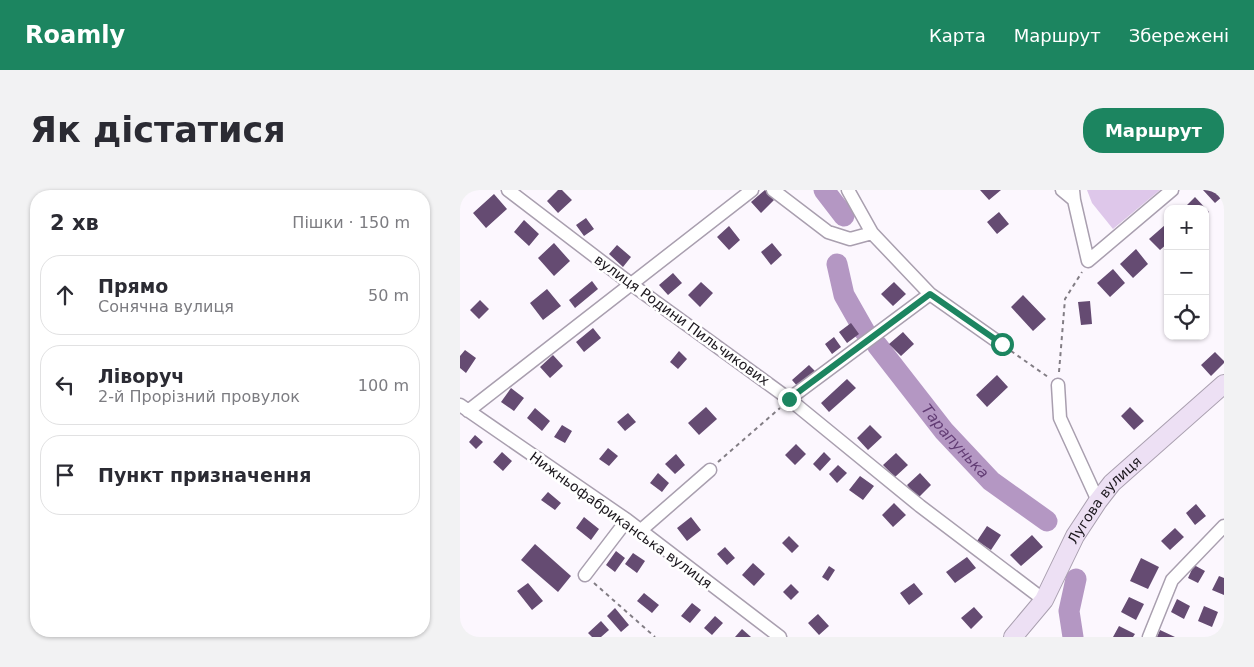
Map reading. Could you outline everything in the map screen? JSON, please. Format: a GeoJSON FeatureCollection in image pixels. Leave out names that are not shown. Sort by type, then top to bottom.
{"type":"FeatureCollection","features":[{"type":"Feature","properties":{"kind":"street","name":"вулиця Родини Пильчикових"},"geometry":{"type":"LineString","coordinates":[[508,190],[631,284],[789,399],[920,506],[1044,600]]}},
{"type":"Feature","properties":{"kind":"street"},"geometry":{"type":"LineString","coordinates":[[464,408],[631,284],[752,190]]}},
{"type":"Feature","properties":{"kind":"street"},"geometry":{"type":"LineString","coordinates":[[773,190],[828,232],[850,238],[872,233]]}},
{"type":"Feature","properties":{"kind":"street"},"geometry":{"type":"LineString","coordinates":[[848,190],[872,233],[930,294],[1002,344]]}},
{"type":"Feature","properties":{"kind":"street"},"geometry":{"type":"LineString","coordinates":[[1062,190],[1074,195],[1088,261],[1172,190]]}},
{"type":"Feature","properties":{"kind":"street"},"geometry":{"type":"LineString","coordinates":[[789,399],[930,294]]}},
{"type":"Feature","properties":{"kind":"street"},"geometry":{"type":"LineString","coordinates":[[1058,384],[1060,418],[1098,501]]}},
{"type":"Feature","properties":{"kind":"street","name":"Лугова вулиця"},"geometry":{"type":"LineString","coordinates":[[1013,637],[1044,600],[1075,536],[1112,483],[1224,384]]}},
{"type":"Feature","properties":{"kind":"street","name":"Нижньофабриканська вулиця"},"geometry":{"type":"LineString","coordinates":[[464,408],[627,520],[780,637]]}},
{"type":"Feature","properties":{"kind":"street"},"geometry":{"type":"LineString","coordinates":[[640,531],[710,470]]}},
{"type":"Feature","properties":{"kind":"street"},"geometry":{"type":"LineString","coordinates":[[585,575],[627,520]]}},
{"type":"Feature","properties":{"kind":"street"},"geometry":{"type":"LineString","coordinates":[[1149,637],[1172,580],[1224,526]]}},
{"type":"Feature","properties":{"kind":"path"},"geometry":{"type":"LineString","coordinates":[[1058,384],[1065,299],[1088,261]]}},
{"type":"Feature","properties":{"kind":"path"},"geometry":{"type":"LineString","coordinates":[[1002,344],[1058,384]]}},
{"type":"Feature","properties":{"kind":"path"},"geometry":{"type":"LineString","coordinates":[[710,470],[789,399]]}},
{"type":"Feature","properties":{"kind":"path"},"geometry":{"type":"LineString","coordinates":[[585,575],[655,637]]}},
{"type":"Feature","properties":{"kind":"shaded area"},"geometry":{"type":"Polygon","coordinates":[[[1087,190],[1160,190],[1113,229],[1092,203],[1087,190]]]}},
{"type":"Feature","properties":{"kind":"building"},"geometry":{"type":"Polygon","coordinates":[[[558,190],[562,190],[572,200],[558,213],[547,201],[558,190]]]}},
{"type":"Feature","properties":{"kind":"building"},"geometry":{"type":"Polygon","coordinates":[[[765,190],[774,200],[761,213],[751,202],[765,190]]]}},
{"type":"Feature","properties":{"kind":"building"},"geometry":{"type":"Polygon","coordinates":[[[980,190],[1001,190],[989,200],[980,190]]]}},
{"type":"Feature","properties":{"kind":"building"},"geometry":{"type":"Polygon","coordinates":[[[1203,190],[1224,190],[1224,195],[1215,203],[1203,190]]]}},
{"type":"Feature","properties":{"kind":"building"},"geometry":{"type":"Polygon","coordinates":[[[494,194],[507,209],[486,228],[473,213],[494,194]]]}},
{"type":"Feature","properties":{"kind":"building"},"geometry":{"type":"Polygon","coordinates":[[[1195,197],[1202,205],[1187,205],[1195,197]]]}},
{"type":"Feature","properties":{"kind":"building"},"geometry":{"type":"Polygon","coordinates":[[[999,212],[1009,224],[997,234],[987,222],[999,212]]]}},
{"type":"Feature","properties":{"kind":"building"},"geometry":{"type":"Polygon","coordinates":[[[586,218],[594,229],[584,236],[576,225],[586,218]]]}},
{"type":"Feature","properties":{"kind":"building"},"geometry":{"type":"Polygon","coordinates":[[[524,220],[539,234],[529,246],[514,232],[524,220]]]}},
{"type":"Feature","properties":{"kind":"building"},"geometry":{"type":"Polygon","coordinates":[[[729,226],[740,240],[729,250],[717,237],[729,226]]]}},
{"type":"Feature","properties":{"kind":"building"},"geometry":{"type":"Polygon","coordinates":[[[1164,226],[1164,246],[1160,250],[1149,239],[1164,226]]]}},
{"type":"Feature","properties":{"kind":"building"},"geometry":{"type":"Polygon","coordinates":[[[554,243],[570,261],[554,276],[538,258],[554,243]]]}},
{"type":"Feature","properties":{"kind":"building"},"geometry":{"type":"Polygon","coordinates":[[[772,243],[782,255],[771,265],[761,252],[772,243]]]}},
{"type":"Feature","properties":{"kind":"building"},"geometry":{"type":"Polygon","coordinates":[[[617,245],[631,257],[623,267],[609,254],[617,245]]]}},
{"type":"Feature","properties":{"kind":"building"},"geometry":{"type":"Polygon","coordinates":[[[1136,249],[1148,264],[1133,278],[1120,264],[1136,249]]]}},
{"type":"Feature","properties":{"kind":"building"},"geometry":{"type":"Polygon","coordinates":[[[1113,269],[1125,283],[1110,297],[1097,283],[1113,269]]]}},
{"type":"Feature","properties":{"kind":"building"},"geometry":{"type":"Polygon","coordinates":[[[673,273],[682,283],[668,295],[659,285],[673,273]]]}},
{"type":"Feature","properties":{"kind":"building"},"geometry":{"type":"Polygon","coordinates":[[[592,281],[598,289],[575,308],[569,300],[592,281]]]}},
{"type":"Feature","properties":{"kind":"building"},"geometry":{"type":"Polygon","coordinates":[[[701,282],[713,293],[700,307],[688,295],[701,282]]]}},
{"type":"Feature","properties":{"kind":"building"},"geometry":{"type":"Polygon","coordinates":[[[894,282],[906,294],[893,306],[881,294],[894,282]]]}},
{"type":"Feature","properties":{"kind":"building"},"geometry":{"type":"Polygon","coordinates":[[[547,289],[561,306],[543,320],[530,303],[547,289]]]}},
{"type":"Feature","properties":{"kind":"building"},"geometry":{"type":"Polygon","coordinates":[[[1023,295],[1046,319],[1033,331],[1011,307],[1023,295]]]}},
{"type":"Feature","properties":{"kind":"building"},"geometry":{"type":"Polygon","coordinates":[[[480,300],[489,309],[479,319],[470,310],[480,300]]]}},
{"type":"Feature","properties":{"kind":"building"},"geometry":{"type":"Polygon","coordinates":[[[1090,301],[1092,324],[1081,325],[1078,302],[1090,301]]]}},
{"type":"Feature","properties":{"kind":"building"},"geometry":{"type":"Polygon","coordinates":[[[851,323],[859,334],[847,343],[839,332],[851,323]]]}},
{"type":"Feature","properties":{"kind":"building"},"geometry":{"type":"Polygon","coordinates":[[[593,328],[601,338],[584,352],[576,342],[593,328]]]}},
{"type":"Feature","properties":{"kind":"building"},"geometry":{"type":"Polygon","coordinates":[[[903,332],[914,344],[901,356],[889,344],[903,332]]]}},
{"type":"Feature","properties":{"kind":"building"},"geometry":{"type":"Polygon","coordinates":[[[834,337],[841,347],[832,354],[825,344],[834,337]]]}},
{"type":"Feature","properties":{"kind":"building"},"geometry":{"type":"Polygon","coordinates":[[[465,350],[476,358],[466,373],[460,368],[460,356],[465,350]]]}},
{"type":"Feature","properties":{"kind":"building"},"geometry":{"type":"Polygon","coordinates":[[[679,351],[687,359],[678,369],[670,362],[679,351]]]}},
{"type":"Feature","properties":{"kind":"building"},"geometry":{"type":"Polygon","coordinates":[[[1215,352],[1224,363],[1211,376],[1201,365],[1215,352]]]}},
{"type":"Feature","properties":{"kind":"building"},"geometry":{"type":"Polygon","coordinates":[[[553,355],[563,366],[550,378],[540,367],[553,355]]]}},
{"type":"Feature","properties":{"kind":"building"},"geometry":{"type":"Polygon","coordinates":[[[809,365],[816,372],[798,387],[792,380],[809,365]]]}},
{"type":"Feature","properties":{"kind":"building"},"geometry":{"type":"Polygon","coordinates":[[[997,375],[1008,387],[987,407],[976,395],[997,375]]]}},
{"type":"Feature","properties":{"kind":"building"},"geometry":{"type":"Polygon","coordinates":[[[847,379],[856,388],[829,412],[821,403],[847,379]]]}},
{"type":"Feature","properties":{"kind":"building"},"geometry":{"type":"Polygon","coordinates":[[[511,388],[524,398],[514,411],[501,402],[511,388]]]}},
{"type":"Feature","properties":{"kind":"building"},"geometry":{"type":"Polygon","coordinates":[[[706,407],[717,419],[699,435],[688,423],[706,407]]]}},
{"type":"Feature","properties":{"kind":"building"},"geometry":{"type":"Polygon","coordinates":[[[1130,407],[1144,421],[1134,430],[1121,416],[1130,407]]]}},
{"type":"Feature","properties":{"kind":"building"},"geometry":{"type":"Polygon","coordinates":[[[535,408],[550,421],[542,431],[527,418],[535,408]]]}},
{"type":"Feature","properties":{"kind":"building"},"geometry":{"type":"Polygon","coordinates":[[[628,413],[636,422],[625,431],[617,422],[628,413]]]}},
{"type":"Feature","properties":{"kind":"building"},"geometry":{"type":"Polygon","coordinates":[[[562,425],[572,431],[565,443],[554,437],[562,425]]]}},
{"type":"Feature","properties":{"kind":"building"},"geometry":{"type":"Polygon","coordinates":[[[870,425],[882,437],[868,450],[857,438],[870,425]]]}},
{"type":"Feature","properties":{"kind":"building"},"geometry":{"type":"Polygon","coordinates":[[[475,435],[483,442],[476,449],[469,442],[475,435]]]}},
{"type":"Feature","properties":{"kind":"building"},"geometry":{"type":"Polygon","coordinates":[[[796,444],[806,454],[795,465],[785,455],[796,444]]]}},
{"type":"Feature","properties":{"kind":"building"},"geometry":{"type":"Polygon","coordinates":[[[608,448],[618,456],[609,466],[599,459],[608,448]]]}},
{"type":"Feature","properties":{"kind":"building"},"geometry":{"type":"Polygon","coordinates":[[[502,452],[512,461],[503,471],[493,462],[502,452]]]}},
{"type":"Feature","properties":{"kind":"building"},"geometry":{"type":"Polygon","coordinates":[[[824,452],[831,459],[820,471],[813,464],[824,452]]]}},
{"type":"Feature","properties":{"kind":"building"},"geometry":{"type":"Polygon","coordinates":[[[896,453],[908,465],[895,477],[883,465],[896,453]]]}},
{"type":"Feature","properties":{"kind":"building"},"geometry":{"type":"Polygon","coordinates":[[[676,454],[685,465],[675,474],[665,464],[676,454]]]}},
{"type":"Feature","properties":{"kind":"building"},"geometry":{"type":"Polygon","coordinates":[[[838,465],[847,473],[837,483],[829,474],[838,465]]]}},
{"type":"Feature","properties":{"kind":"building"},"geometry":{"type":"Polygon","coordinates":[[[658,473],[669,483],[662,492],[650,483],[658,473]]]}},
{"type":"Feature","properties":{"kind":"building"},"geometry":{"type":"Polygon","coordinates":[[[920,473],[931,485],[918,498],[907,485],[920,473]]]}},
{"type":"Feature","properties":{"kind":"building"},"geometry":{"type":"Polygon","coordinates":[[[860,476],[874,486],[863,500],[849,490],[860,476]]]}},
{"type":"Feature","properties":{"kind":"building"},"geometry":{"type":"Polygon","coordinates":[[[548,492],[561,503],[555,510],[541,500],[548,492]]]}},
{"type":"Feature","properties":{"kind":"building"},"geometry":{"type":"Polygon","coordinates":[[[894,503],[906,515],[893,527],[882,515],[894,503]]]}},
{"type":"Feature","properties":{"kind":"building"},"geometry":{"type":"Polygon","coordinates":[[[1196,504],[1206,516],[1195,525],[1186,513],[1196,504]]]}},
{"type":"Feature","properties":{"kind":"building"},"geometry":{"type":"Polygon","coordinates":[[[584,517],[599,529],[591,540],[576,528],[584,517]]]}},
{"type":"Feature","properties":{"kind":"building"},"geometry":{"type":"Polygon","coordinates":[[[691,517],[701,530],[687,541],[677,528],[691,517]]]}},
{"type":"Feature","properties":{"kind":"building"},"geometry":{"type":"Polygon","coordinates":[[[987,526],[1001,535],[991,550],[977,541],[987,526]]]}},
{"type":"Feature","properties":{"kind":"building"},"geometry":{"type":"Polygon","coordinates":[[[1175,528],[1184,537],[1170,550],[1161,541],[1175,528]]]}},
{"type":"Feature","properties":{"kind":"building"},"geometry":{"type":"Polygon","coordinates":[[[1032,535],[1043,547],[1021,566],[1010,555],[1032,535]]]}},
{"type":"Feature","properties":{"kind":"building"},"geometry":{"type":"Polygon","coordinates":[[[789,536],[799,546],[792,553],[782,543],[789,536]]]}},
{"type":"Feature","properties":{"kind":"building"},"geometry":{"type":"Polygon","coordinates":[[[535,544],[571,576],[558,592],[521,560],[535,544]]]}},
{"type":"Feature","properties":{"kind":"building"},"geometry":{"type":"Polygon","coordinates":[[[725,547],[735,558],[727,565],[717,554],[725,547]]]}},
{"type":"Feature","properties":{"kind":"building"},"geometry":{"type":"Polygon","coordinates":[[[616,551],[625,558],[615,572],[606,565],[616,551]]]}},
{"type":"Feature","properties":{"kind":"building"},"geometry":{"type":"Polygon","coordinates":[[[633,553],[645,561],[637,573],[625,564],[633,553]]]}},
{"type":"Feature","properties":{"kind":"building"},"geometry":{"type":"Polygon","coordinates":[[[967,557],[976,568],[955,583],[946,572],[967,557]]]}},
{"type":"Feature","properties":{"kind":"building"},"geometry":{"type":"Polygon","coordinates":[[[1141,558],[1159,567],[1148,589],[1130,581],[1141,558]]]}},
{"type":"Feature","properties":{"kind":"building"},"geometry":{"type":"Polygon","coordinates":[[[753,563],[765,574],[754,586],[742,575],[753,563]]]}},
{"type":"Feature","properties":{"kind":"building"},"geometry":{"type":"Polygon","coordinates":[[[1194,565],[1205,571],[1198,583],[1188,578],[1194,565]]]}},
{"type":"Feature","properties":{"kind":"building"},"geometry":{"type":"Polygon","coordinates":[[[829,566],[835,570],[828,581],[822,577],[829,566]]]}},
{"type":"Feature","properties":{"kind":"building"},"geometry":{"type":"Polygon","coordinates":[[[1219,576],[1224,578],[1224,595],[1212,590],[1219,576]]]}},
{"type":"Feature","properties":{"kind":"building"},"geometry":{"type":"Polygon","coordinates":[[[528,583],[543,601],[532,610],[517,591],[528,583]]]}},
{"type":"Feature","properties":{"kind":"building"},"geometry":{"type":"Polygon","coordinates":[[[914,583],[923,594],[909,605],[900,593],[914,583]]]}},
{"type":"Feature","properties":{"kind":"building"},"geometry":{"type":"Polygon","coordinates":[[[791,584],[799,592],[791,600],[783,592],[791,584]]]}},
{"type":"Feature","properties":{"kind":"building"},"geometry":{"type":"Polygon","coordinates":[[[644,593],[659,605],[652,613],[637,601],[644,593]]]}},
{"type":"Feature","properties":{"kind":"building"},"geometry":{"type":"Polygon","coordinates":[[[1129,597],[1144,604],[1136,620],[1121,612],[1129,597]]]}},
{"type":"Feature","properties":{"kind":"building"},"geometry":{"type":"Polygon","coordinates":[[[1177,599],[1190,606],[1184,619],[1171,612],[1177,599]]]}},
{"type":"Feature","properties":{"kind":"building"},"geometry":{"type":"Polygon","coordinates":[[[692,603],[701,610],[690,623],[681,616],[692,603]]]}},
{"type":"Feature","properties":{"kind":"building"},"geometry":{"type":"Polygon","coordinates":[[[1204,606],[1218,612],[1212,627],[1198,621],[1204,606]]]}},
{"type":"Feature","properties":{"kind":"building"},"geometry":{"type":"Polygon","coordinates":[[[974,607],[983,617],[971,629],[961,618],[974,607]]]}},
{"type":"Feature","properties":{"kind":"building"},"geometry":{"type":"Polygon","coordinates":[[[615,608],[629,625],[621,632],[607,616],[615,608]]]}},
{"type":"Feature","properties":{"kind":"building"},"geometry":{"type":"Polygon","coordinates":[[[818,614],[829,626],[819,635],[808,623],[818,614]]]}},
{"type":"Feature","properties":{"kind":"building"},"geometry":{"type":"Polygon","coordinates":[[[715,616],[723,623],[712,635],[704,628],[715,616]]]}},
{"type":"Feature","properties":{"kind":"building"},"geometry":{"type":"Polygon","coordinates":[[[601,621],[609,630],[601,637],[592,637],[588,633],[601,621]]]}},
{"type":"Feature","properties":{"kind":"building"},"geometry":{"type":"Polygon","coordinates":[[[1119,626],[1135,634],[1133,637],[1113,637],[1119,626]]]}},
{"type":"Feature","properties":{"kind":"building"},"geometry":{"type":"Polygon","coordinates":[[[742,629],[751,637],[735,637],[742,629]]]}},
{"type":"Feature","properties":{"kind":"building"},"geometry":{"type":"Polygon","coordinates":[[[1160,630],[1175,637],[1157,637],[1160,630]]]}},
{"type":"Feature","properties":{"kind":"waterway","name":"Тарапунька"},"geometry":{"type":"LineString","coordinates":[[824,190],[844,216]]}},
{"type":"Feature","properties":{"kind":"waterway","name":"Тарапунька"},"geometry":{"type":"LineString","coordinates":[[837,264],[844,295],[865,332]]}},
{"type":"Feature","properties":{"kind":"waterway","name":"Тарапунька"},"geometry":{"type":"LineString","coordinates":[[877,345],[944,431],[991,481],[1047,521]]}},
{"type":"Feature","properties":{"kind":"waterway","name":"Тарапунька"},"geometry":{"type":"LineString","coordinates":[[1073,637],[1069,611],[1076,579]]}},
{"type":"Feature","properties":{"kind":"route"},"geometry":{"type":"LineString","coordinates":[[789,399],[930,294],[1002,344]]}}]}
